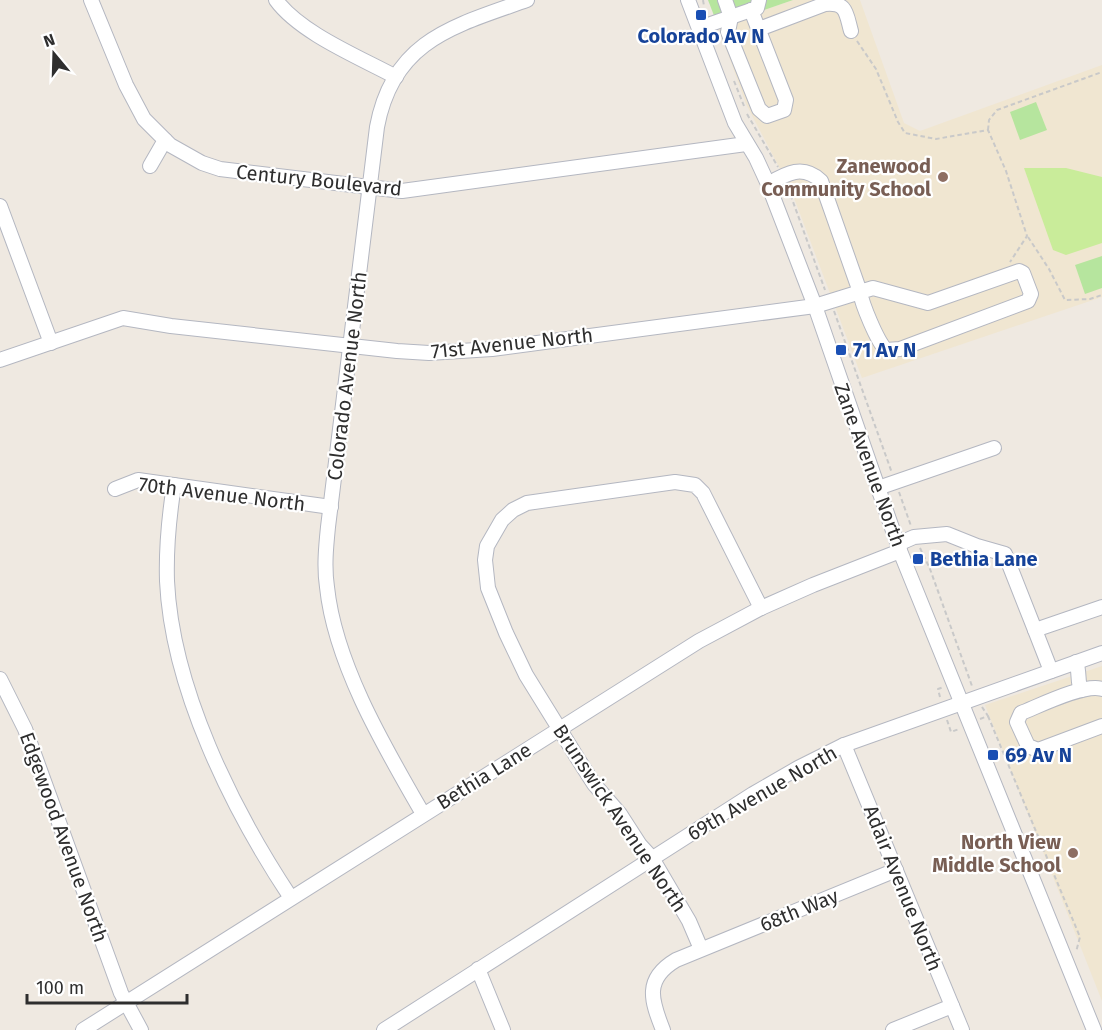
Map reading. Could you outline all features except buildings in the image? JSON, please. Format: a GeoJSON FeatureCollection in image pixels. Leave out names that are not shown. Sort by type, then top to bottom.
{"type":"FeatureCollection","features":[{"type":"Feature","properties":{"kind":"street","name":"Century Boulevard"},"geometry":{"type":"LineString","coordinates":[[91,0],[134,103],[144,119],[165,140],[202,163],[220,169],[402,191],[746,144]]}},
{"type":"Feature","properties":{"kind":"street"},"geometry":{"type":"LineString","coordinates":[[276,0],[294,19],[311,31],[396,77]]}},
{"type":"Feature","properties":{"kind":"street","name":"Colorado Avenue North"},"geometry":{"type":"LineString","coordinates":[[423,814],[373,725],[355,685],[332,616],[327,587],[326,557],[331,507],[370,188],[380,116],[386,95],[410,58],[443,32],[527,0]]}},
{"type":"Feature","properties":{"kind":"street","name":"Zane Avenue North"},"geometry":{"type":"LineString","coordinates":[[688,0],[705,26],[735,123],[756,158],[768,184],[815,306],[899,547],[960,703],[1094,1030]]}},
{"type":"Feature","properties":{"kind":"street"},"geometry":{"type":"LineString","coordinates":[[705,26],[731,17],[756,6],[759,30],[786,100],[784,110],[767,116],[759,109],[728,32],[731,17],[725,0]]}},
{"type":"Feature","properties":{"kind":"street"},"geometry":{"type":"LineString","coordinates":[[759,30],[825,4],[835,3],[845,10],[851,31]]}},
{"type":"Feature","properties":{"kind":"street"},"geometry":{"type":"LineString","coordinates":[[150,166],[165,140]]}},
{"type":"Feature","properties":{"kind":"street"},"geometry":{"type":"LineString","coordinates":[[768,184],[782,175],[799,171],[812,172],[820,181],[862,302],[880,344],[886,350],[900,349],[1028,301],[1031,294],[1023,273],[1019,271],[1007,275]]}},
{"type":"Feature","properties":{"kind":"street"},"geometry":{"type":"LineString","coordinates":[[0,206],[51,343]]}},
{"type":"Feature","properties":{"kind":"street","name":"71st Avenue North"},"geometry":{"type":"LineString","coordinates":[[0,360],[123,318],[171,326],[397,351],[460,352],[815,306],[873,288],[928,303],[1007,275]]}},
{"type":"Feature","properties":{"kind":"street"},"geometry":{"type":"LineString","coordinates":[[878,488],[994,448]]}},
{"type":"Feature","properties":{"kind":"street","name":"70th Avenue North"},"geometry":{"type":"LineString","coordinates":[[115,489],[138,480],[331,507]]}},
{"type":"Feature","properties":{"kind":"street","name":"Brunswick Avenue North"},"geometry":{"type":"LineString","coordinates":[[701,950],[689,921],[652,858],[640,845],[620,813],[594,784],[526,675],[488,588],[485,560],[490,540],[502,520],[513,510],[527,503],[675,482],[695,485],[710,502],[761,609]]}},
{"type":"Feature","properties":{"kind":"street"},"geometry":{"type":"LineString","coordinates":[[174,485],[167,543],[167,582],[171,620],[179,659],[216,761],[247,824],[291,898]]}},
{"type":"Feature","properties":{"kind":"street","name":"Bethia Lane"},"geometry":{"type":"LineString","coordinates":[[83,1030],[699,640],[761,609],[899,547],[914,537],[947,534],[1005,554],[1035,630],[1063,666],[1080,672],[1077,692]]}},
{"type":"Feature","properties":{"kind":"street"},"geometry":{"type":"LineString","coordinates":[[1035,630],[1102,607]]}},
{"type":"Feature","properties":{"kind":"street","name":"69th Avenue North"},"geometry":{"type":"LineString","coordinates":[[384,1030],[789,773],[844,746],[1102,653]]}},
{"type":"Feature","properties":{"kind":"street","name":"Edgewood Avenue North"},"geometry":{"type":"LineString","coordinates":[[0,679],[25,729],[126,1003],[141,1030]]}},
{"type":"Feature","properties":{"kind":"street"},"geometry":{"type":"LineString","coordinates":[[1102,689],[1090,687],[1022,713],[1017,722],[1028,746],[1038,750],[1102,726]]}},
{"type":"Feature","properties":{"kind":"street","name":"Adair Avenue North"},"geometry":{"type":"LineString","coordinates":[[844,746],[962,1030]]}},
{"type":"Feature","properties":{"kind":"street","name":"68th Way"},"geometry":{"type":"LineString","coordinates":[[701,950],[896,870]]}},
{"type":"Feature","properties":{"kind":"street"},"geometry":{"type":"LineString","coordinates":[[663,1030],[652,998],[653,986],[665,966],[701,950]]}},
{"type":"Feature","properties":{"kind":"street"},"geometry":{"type":"LineString","coordinates":[[478,969],[503,1030]]}},
{"type":"Feature","properties":{"kind":"street"},"geometry":{"type":"LineString","coordinates":[[893,1030],[952,1006]]}},
{"type":"Feature","properties":{"kind":"path"},"geometry":{"type":"LineString","coordinates":[[703,0],[705,26]]}},
{"type":"Feature","properties":{"kind":"path"},"geometry":{"type":"LineString","coordinates":[[851,31],[876,69],[898,122],[905,133],[936,139],[988,130]]}},
{"type":"Feature","properties":{"kind":"path"},"geometry":{"type":"LineString","coordinates":[[1102,72],[997,110],[989,120],[988,130],[1006,171],[1027,236],[1049,269],[1065,300],[1090,299],[1102,295]]}},
{"type":"Feature","properties":{"kind":"path"},"geometry":{"type":"LineString","coordinates":[[731,74],[751,123],[782,175],[835,313],[914,537],[930,568],[970,679]]}},
{"type":"Feature","properties":{"kind":"path"},"geometry":{"type":"LineString","coordinates":[[1007,275],[1007,266],[1027,236]]}},
{"type":"Feature","properties":{"kind":"path"},"geometry":{"type":"LineString","coordinates":[[987,716],[1080,936],[1076,953]]}},
{"type":"Feature","properties":{"kind":"shaded area","name":"Zanewood Community School"},"geometry":{"type":"Polygon","coordinates":[[[793,0],[860,0],[904,123],[920,131],[1102,65],[1102,297],[862,378],[791,190],[746,104],[718,26],[793,0]]]}},
{"type":"Feature","properties":{"kind":"shaded area","name":"North View Middle School"},"geometry":{"type":"Polygon","coordinates":[[[1102,666],[1102,1001],[985,705],[1102,666]]]}},
{"type":"Feature","properties":{"kind":"green space"},"geometry":{"type":"Polygon","coordinates":[[[708,0],[793,0],[718,26],[708,0]]]}},
{"type":"Feature","properties":{"kind":"green space"},"geometry":{"type":"Polygon","coordinates":[[[1036,102],[1047,130],[1020,140],[1010,112],[1036,102]]]}},
{"type":"Feature","properties":{"kind":"green space"},"geometry":{"type":"Polygon","coordinates":[[[1024,168],[1066,168],[1102,177],[1102,243],[1066,255],[1053,250],[1024,168]]]}},
{"type":"Feature","properties":{"kind":"green space"},"geometry":{"type":"Polygon","coordinates":[[[1102,256],[1102,288],[1085,294],[1075,265],[1102,256]]]}},
{"type":"Feature","properties":{"kind":"place","name":"Colorado Av N"},"geometry":{"type":"Point","coordinates":[701,15]}},
{"type":"Feature","properties":{"kind":"place","name":"Zanewood Community School"},"geometry":{"type":"Point","coordinates":[943,177]}},
{"type":"Feature","properties":{"kind":"place","name":"71 Av N"},"geometry":{"type":"Point","coordinates":[841,350]}},
{"type":"Feature","properties":{"kind":"place","name":"Bethia Lane"},"geometry":{"type":"Point","coordinates":[918,559]}},
{"type":"Feature","properties":{"kind":"place","name":"69 Av N"},"geometry":{"type":"Point","coordinates":[993,755]}},
{"type":"Feature","properties":{"kind":"place","name":"North View Middle School"},"geometry":{"type":"Point","coordinates":[1073,853]}}]}
